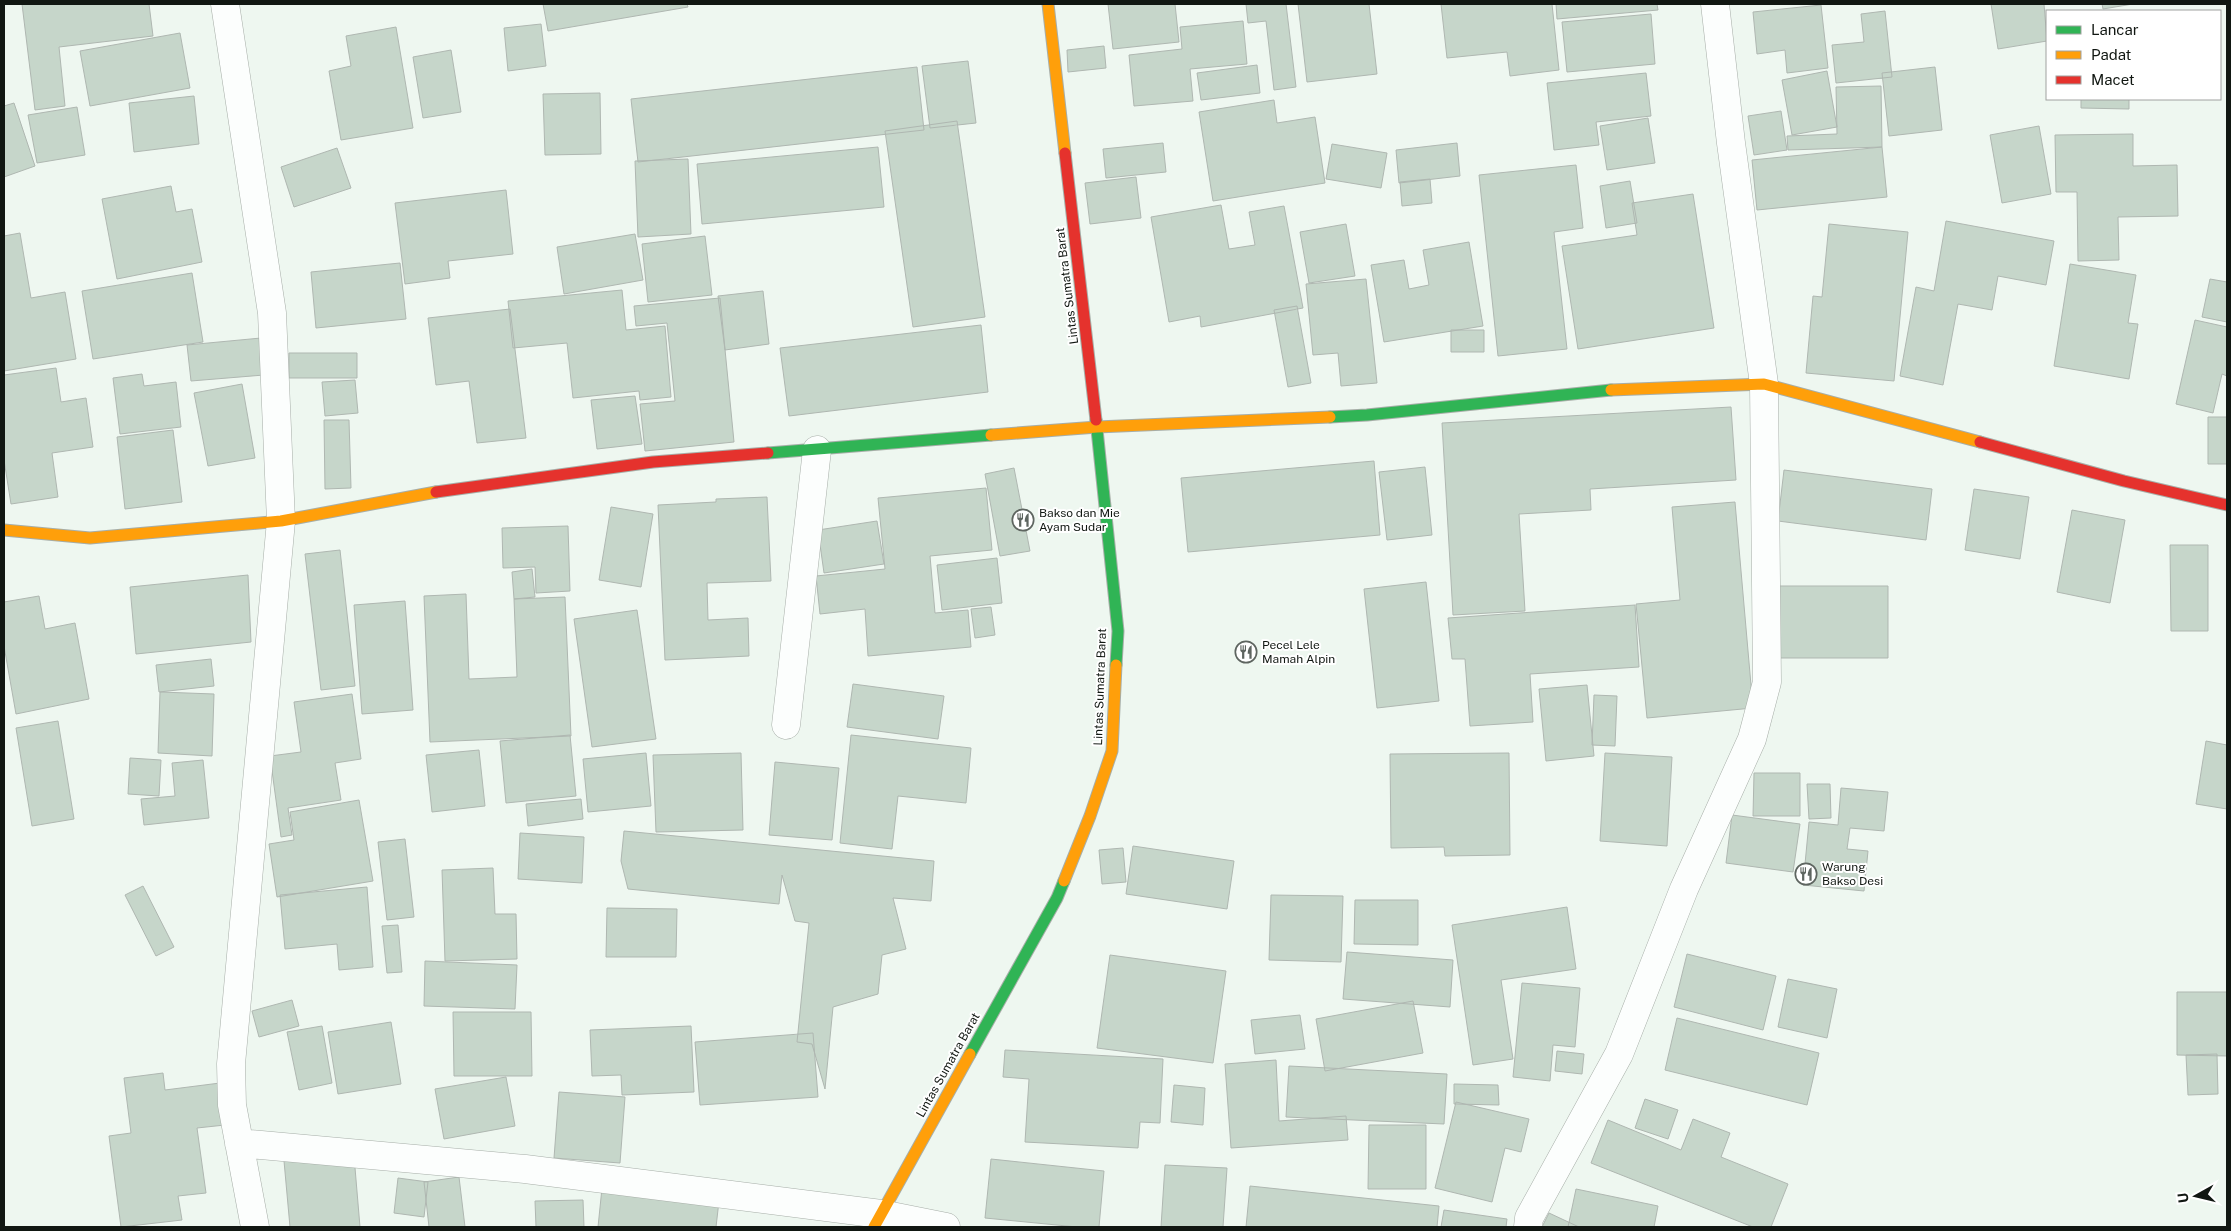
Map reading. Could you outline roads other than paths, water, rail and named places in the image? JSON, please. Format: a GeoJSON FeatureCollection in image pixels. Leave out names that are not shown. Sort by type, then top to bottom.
{"type":"FeatureCollection","features":[{"type":"Feature","properties":{"kind":"main road","name":"Lintas Sumatra Barat"},"geometry":{"type":"LineString","coordinates":[[878,1220],[1058,898],[1090,816],[1112,751],[1118,630],[1097,427],[1048,4]]}},
{"type":"Feature","properties":{"kind":"main road"},"geometry":{"type":"LineString","coordinates":[[4,530],[90,538],[281,521],[487,484],[653,462],[1097,427],[1367,415],[1593,391],[1764,384],[2124,481],[2227,505]]}},
{"type":"Feature","properties":{"kind":"street"},"geometry":{"type":"LineString","coordinates":[[225,4],[272,313],[281,521],[231,1064],[232,1105],[255,1227]]}},
{"type":"Feature","properties":{"kind":"street"},"geometry":{"type":"LineString","coordinates":[[1528,1227],[1530,1218],[1619,1054],[1684,890],[1752,739],[1767,682],[1764,384],[1730,143],[1715,4]]}},
{"type":"Feature","properties":{"kind":"street"},"geometry":{"type":"LineString","coordinates":[[786,725],[818,450]]}},
{"type":"Feature","properties":{"kind":"street"},"geometry":{"type":"LineString","coordinates":[[239,1144],[525,1169],[878,1220],[946,1227]]}},
{"type":"Feature","properties":{"kind":"place","name":"Bakso dan Mie Ayam Sudar"},"geometry":{"type":"Point","coordinates":[1023,520]}},
{"type":"Feature","properties":{"kind":"place","name":"Pecel Lele Mamah Alpin"},"geometry":{"type":"Point","coordinates":[1246,652]}},
{"type":"Feature","properties":{"kind":"place","name":"Warung Bakso Desi"},"geometry":{"type":"Point","coordinates":[1806,874]}}]}
